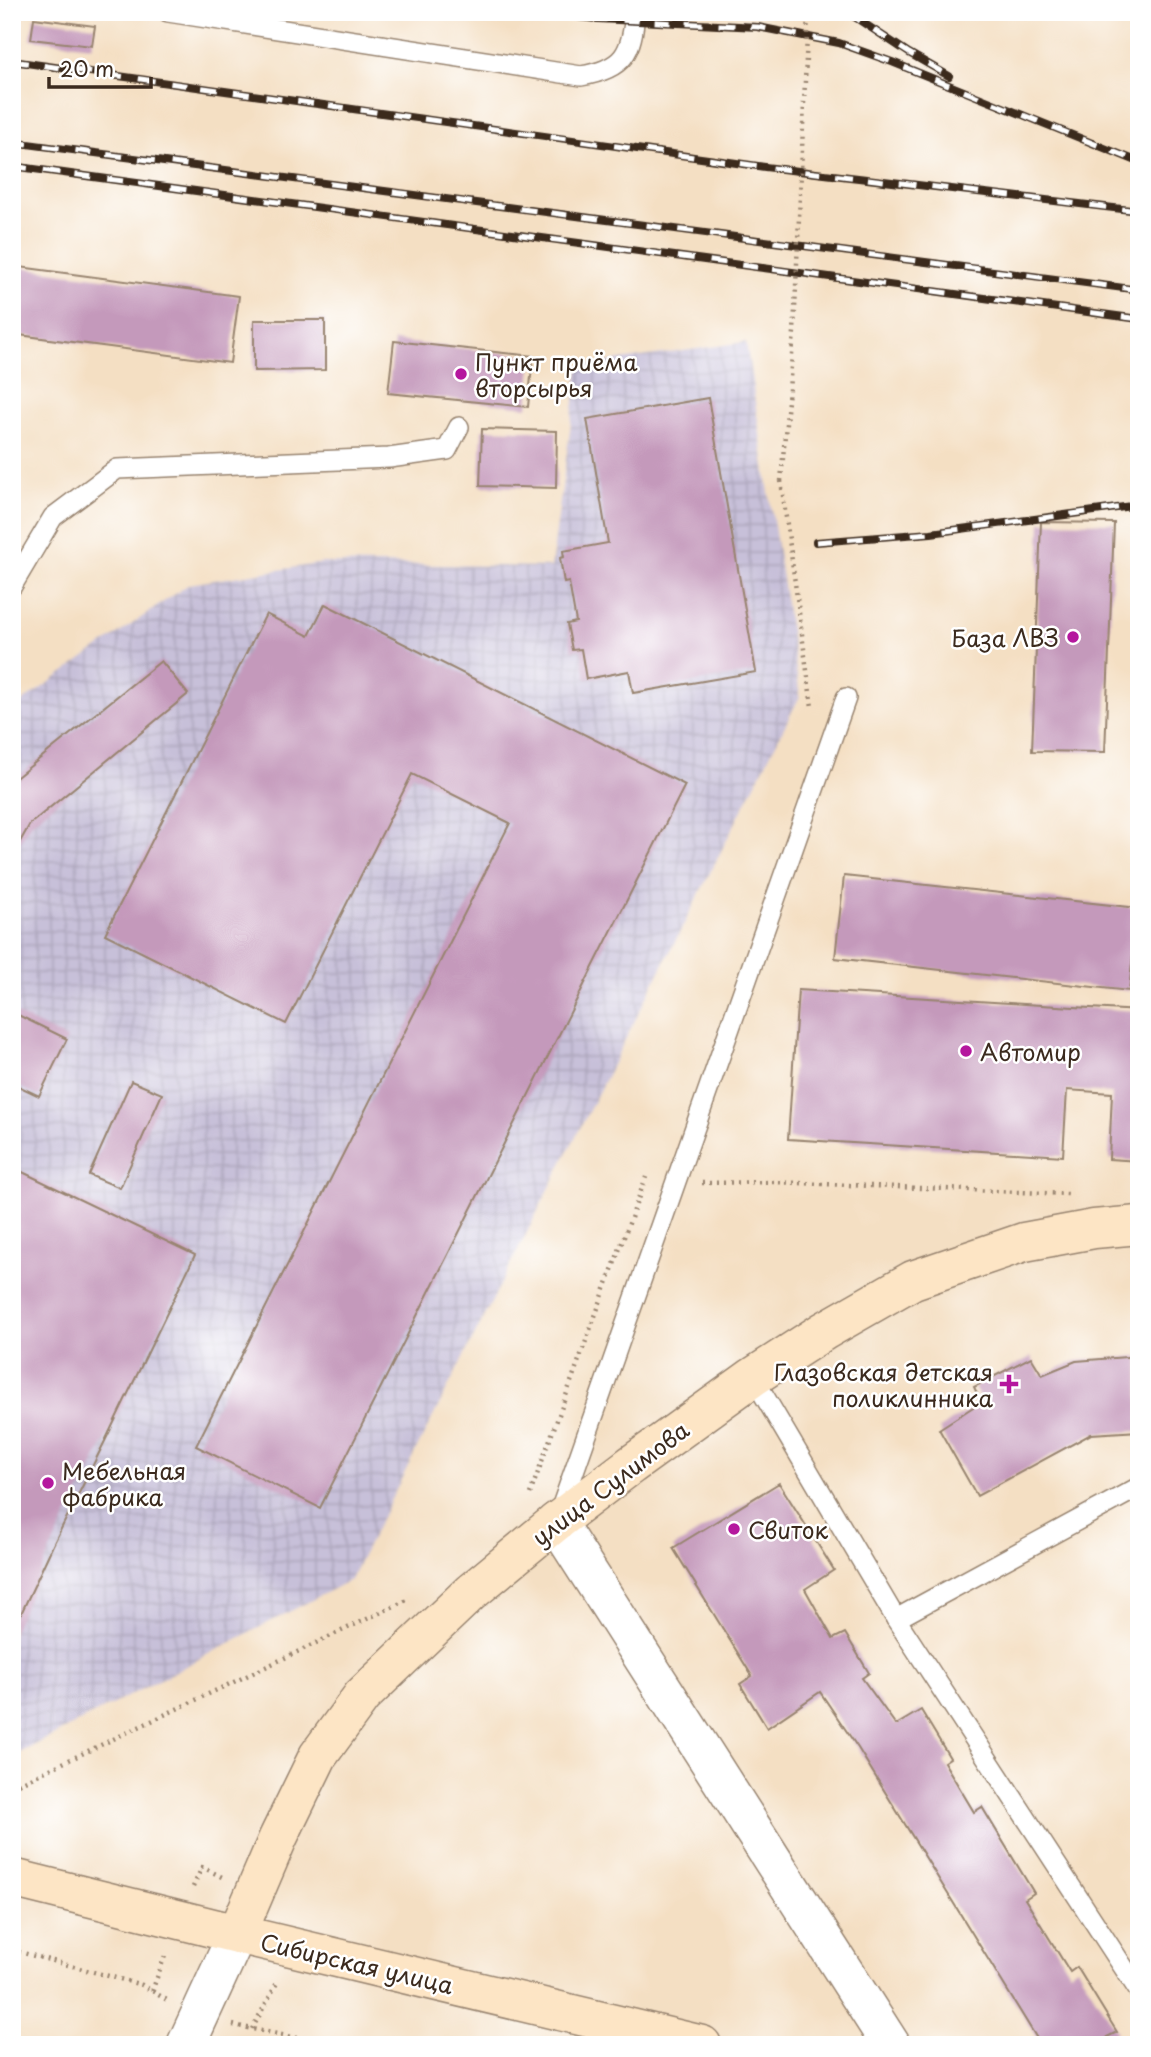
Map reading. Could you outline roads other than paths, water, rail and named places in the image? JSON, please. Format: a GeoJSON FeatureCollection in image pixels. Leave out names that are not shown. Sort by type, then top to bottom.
{"type":"FeatureCollection","features":[{"type":"Feature","properties":{"kind":"main road","name":"улица Сулимова"},"geometry":{"type":"LineString","coordinates":[[237,1934],[317,1756],[362,1696],[470,1593],[542,1512],[631,1465],[753,1377],[824,1331],[913,1280],[1024,1242],[1094,1229],[1139,1225]]}},
{"type":"Feature","properties":{"kind":"main road","name":"Сибирская улица"},"geometry":{"type":"LineString","coordinates":[[12,1878],[702,2045]]}},
{"type":"Feature","properties":{"kind":"street"},"geometry":{"type":"LineString","coordinates":[[542,1512],[891,2045]]}},
{"type":"Feature","properties":{"kind":"street"},"geometry":{"type":"LineString","coordinates":[[192,2032],[237,1934]]}},
{"type":"Feature","properties":{"kind":"lane"},"geometry":{"type":"LineString","coordinates":[[168,12],[582,76],[616,65],[623,57],[631,43],[635,12]]}},
{"type":"Feature","properties":{"kind":"lane"},"geometry":{"type":"LineString","coordinates":[[12,586],[53,517],[117,470],[389,458],[447,450],[459,427]]}},
{"type":"Feature","properties":{"kind":"lane"},"geometry":{"type":"LineString","coordinates":[[542,1512],[676,1183],[846,698]]}},
{"type":"Feature","properties":{"kind":"lane"},"geometry":{"type":"LineString","coordinates":[[753,1377],[895,1619],[1139,1991]]}},
{"type":"Feature","properties":{"kind":"lane"},"geometry":{"type":"LineString","coordinates":[[895,1619],[1139,1487]]}},
{"type":"Feature","properties":{"kind":"railway"},"geometry":{"type":"LineString","coordinates":[[527,12],[598,19],[758,27],[839,43],[1139,162]]}},
{"type":"Feature","properties":{"kind":"railway"},"geometry":{"type":"LineString","coordinates":[[847,12],[949,76]]}},
{"type":"Feature","properties":{"kind":"railway"},"geometry":{"type":"LineString","coordinates":[[12,61],[765,167],[1139,211]]}},
{"type":"Feature","properties":{"kind":"railway"},"geometry":{"type":"LineString","coordinates":[[12,142],[1139,290]]}},
{"type":"Feature","properties":{"kind":"railway"},"geometry":{"type":"LineString","coordinates":[[12,166],[1139,319]]}},
{"type":"Feature","properties":{"kind":"railway"},"geometry":{"type":"LineString","coordinates":[[816,542],[931,533],[1139,505]]}},
{"type":"Feature","properties":{"kind":"place","name":"Пункт приёма вторсырья"},"geometry":{"type":"Point","coordinates":[461,374]}},
{"type":"Feature","properties":{"kind":"place","name":"База ЛВЗ"},"geometry":{"type":"Point","coordinates":[1073,637]}},
{"type":"Feature","properties":{"kind":"place","name":"Автомир"},"geometry":{"type":"Point","coordinates":[966,1051]}},
{"type":"Feature","properties":{"kind":"place","name":"Глазовская детская поликлинника"},"geometry":{"type":"Point","coordinates":[1009,1384]}},
{"type":"Feature","properties":{"kind":"place","name":"Мебельная фабрика"},"geometry":{"type":"Point","coordinates":[48,1483]}},
{"type":"Feature","properties":{"kind":"place","name":"Свиток"},"geometry":{"type":"Point","coordinates":[734,1529]}}]}
